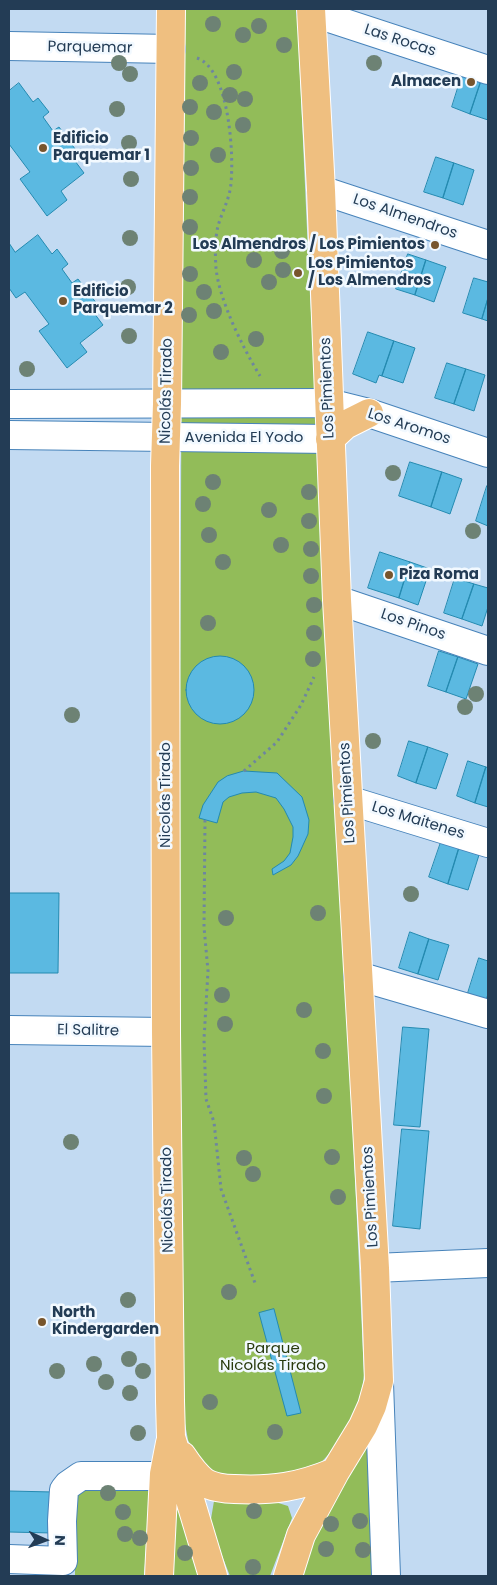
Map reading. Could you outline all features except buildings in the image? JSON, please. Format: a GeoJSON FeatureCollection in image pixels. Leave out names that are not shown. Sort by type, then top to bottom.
{"type":"FeatureCollection","features":[{"type":"Feature","properties":{"kind":"main road","name":"Nicolás Tirado"},"geometry":{"type":"LineString","coordinates":[[171,9],[168,404],[166,437],[166,1032],[171,1437],[213,1576]]}},
{"type":"Feature","properties":{"kind":"main road","name":"Los Pimientos"},"geometry":{"type":"LineString","coordinates":[[311,10],[321,190],[337,600],[375,1268],[379,1381]]}},
{"type":"Feature","properties":{"kind":"main road"},"geometry":{"type":"LineString","coordinates":[[330,439],[345,425],[369,413]]}},
{"type":"Feature","properties":{"kind":"main road"},"geometry":{"type":"LineString","coordinates":[[289,1575],[301,1535],[335,1472],[363,1426],[372,1406],[379,1381]]}},
{"type":"Feature","properties":{"kind":"main road"},"geometry":{"type":"LineString","coordinates":[[171,1437],[188,1466],[205,1483],[226,1489],[271,1490],[313,1481],[335,1472]]}},
{"type":"Feature","properties":{"kind":"main road"},"geometry":{"type":"LineString","coordinates":[[159,1576],[164,1474],[171,1437]]}},
{"type":"Feature","properties":{"kind":"street","name":"Las Rocas"},"geometry":{"type":"LineString","coordinates":[[311,10],[488,70]]}},
{"type":"Feature","properties":{"kind":"street","name":"Parquemar"},"geometry":{"type":"LineString","coordinates":[[9,46],[171,49]]}},
{"type":"Feature","properties":{"kind":"street","name":"Los Almendros"},"geometry":{"type":"LineString","coordinates":[[321,190],[488,245]]}},
{"type":"Feature","properties":{"kind":"street"},"geometry":{"type":"LineString","coordinates":[[9,404],[329,403]]}},
{"type":"Feature","properties":{"kind":"street","name":"Los Aromos"},"geometry":{"type":"LineString","coordinates":[[329,403],[369,413],[488,453]]}},
{"type":"Feature","properties":{"kind":"street","name":"Avenida El Yodo"},"geometry":{"type":"LineString","coordinates":[[9,435],[330,439]]}},
{"type":"Feature","properties":{"kind":"street","name":"Los Pinos"},"geometry":{"type":"LineString","coordinates":[[337,600],[488,651]]}},
{"type":"Feature","properties":{"kind":"street","name":"Los Maitenes"},"geometry":{"type":"LineString","coordinates":[[348,800],[488,843]]}},
{"type":"Feature","properties":{"kind":"street"},"geometry":{"type":"LineString","coordinates":[[358,976],[488,1014]]}},
{"type":"Feature","properties":{"kind":"street","name":"El Salitre"},"geometry":{"type":"LineString","coordinates":[[9,1030],[166,1032]]}},
{"type":"Feature","properties":{"kind":"street"},"geometry":{"type":"LineString","coordinates":[[375,1268],[488,1263]]}},
{"type":"Feature","properties":{"kind":"street","name":"Los Pimientos"},"geometry":{"type":"LineString","coordinates":[[379,1381],[386,1576]]}},
{"type":"Feature","properties":{"kind":"street"},"geometry":{"type":"LineString","coordinates":[[9,1559],[63,1561],[62,1521],[64,1490],[81,1476],[150,1476],[164,1474]]}},
{"type":"Feature","properties":{"kind":"path"},"geometry":{"type":"LineString","coordinates":[[171,49],[204,60],[220,86],[226,106],[229,130],[231,184],[228,200],[218,228],[216,268],[224,302],[246,353],[278,404]]}},
{"type":"Feature","properties":{"kind":"path"},"geometry":{"type":"LineString","coordinates":[[244,771],[277,742],[301,705],[318,670]]}},
{"type":"Feature","properties":{"kind":"path"},"geometry":{"type":"LineString","coordinates":[[205,820],[204,927],[208,971],[204,1039],[206,1099],[214,1122],[221,1189],[255,1283]]}},
{"type":"Feature","properties":{"kind":"green space","name":"Parque Nicolás Tirado"},"geometry":{"type":"Polygon","coordinates":[[[183,9],[297,9],[364,1375],[361,1399],[344,1438],[312,1472],[273,1485],[213,1473],[197,1457],[188,1440],[184,1418],[179,999],[183,9]]]}},
{"type":"Feature","properties":{"kind":"green space"},"geometry":{"type":"Polygon","coordinates":[[[372,1434],[378,1576],[303,1576],[306,1548],[372,1434]]]}},
{"type":"Feature","properties":{"kind":"green space"},"geometry":{"type":"Polygon","coordinates":[[[171,1480],[202,1576],[165,1576],[171,1480]]]}},
{"type":"Feature","properties":{"kind":"green space"},"geometry":{"type":"Polygon","coordinates":[[[151,1485],[144,1576],[75,1576],[75,1490],[151,1485]]]}},
{"type":"Feature","properties":{"kind":"green space"},"geometry":{"type":"Polygon","coordinates":[[[226,1496],[275,1502],[288,1506],[292,1518],[270,1576],[230,1576],[210,1525],[214,1501],[226,1496]]]}},
{"type":"Feature","properties":{"kind":"place","name":"Almacen"},"geometry":{"type":"Point","coordinates":[471,82]}},
{"type":"Feature","properties":{"kind":"place","name":"Edificio Parquemar 1"},"geometry":{"type":"Point","coordinates":[43,148]}},
{"type":"Feature","properties":{"kind":"place","name":"Los Almendros / Los Pimientos"},"geometry":{"type":"Point","coordinates":[435,245]}},
{"type":"Feature","properties":{"kind":"place","name":"Los Pimientos / Los Almendros"},"geometry":{"type":"Point","coordinates":[298,273]}},
{"type":"Feature","properties":{"kind":"place","name":"Edificio Parquemar 2"},"geometry":{"type":"Point","coordinates":[63,301]}},
{"type":"Feature","properties":{"kind":"place","name":"Piza Roma"},"geometry":{"type":"Point","coordinates":[389,575]}},
{"type":"Feature","properties":{"kind":"place","name":"North Kindergarden"},"geometry":{"type":"Point","coordinates":[42,1322]}}]}
